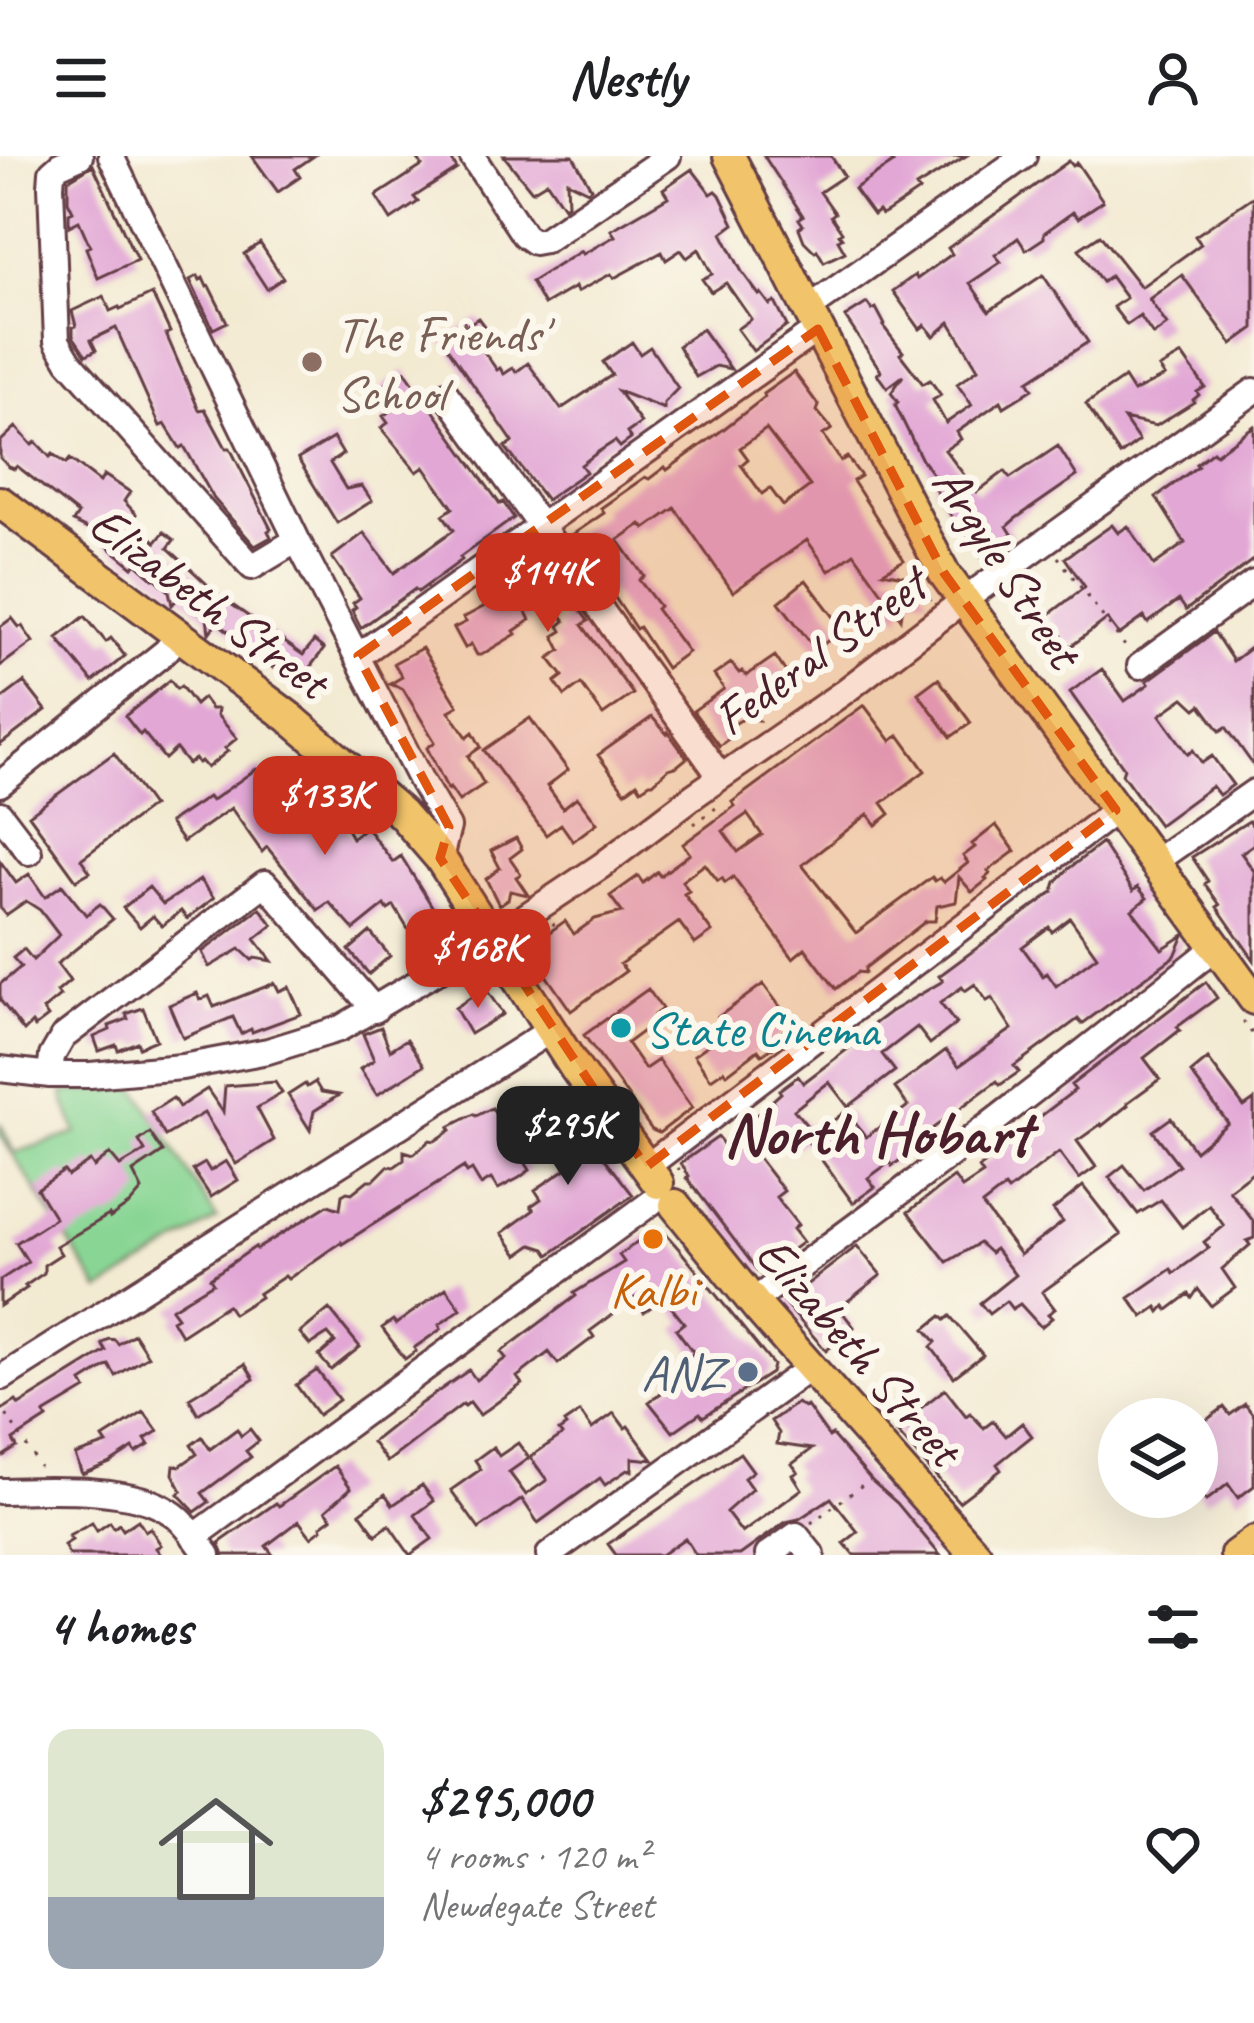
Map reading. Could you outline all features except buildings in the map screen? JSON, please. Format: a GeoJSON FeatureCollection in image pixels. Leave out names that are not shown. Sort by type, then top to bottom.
{"type":"FeatureCollection","features":[{"type":"Feature","properties":{"kind":"main road","name":"Argyle Street"},"geometry":{"type":"LineString","coordinates":[[729,156],[924,535],[964,600],[1252,991]]}},
{"type":"Feature","properties":{"kind":"main road","name":"Elizabeth Street"},"geometry":{"type":"LineString","coordinates":[[0,502],[303,729],[402,814],[440,858],[658,1189],[976,1555]]}},
{"type":"Feature","properties":{"kind":"main road"},"geometry":{"type":"LineString","coordinates":[[1237,1555],[1254,1542]]}},
{"type":"Feature","properties":{"kind":"street"},"geometry":{"type":"LineString","coordinates":[[80,156],[52,172],[57,341],[69,361],[252,567],[297,540]]}},
{"type":"Feature","properties":{"kind":"street"},"geometry":{"type":"LineString","coordinates":[[111,156],[297,540],[448,826],[440,858]]}},
{"type":"Feature","properties":{"kind":"street"},"geometry":{"type":"LineString","coordinates":[[472,156],[524,235],[534,242],[545,240],[668,156]]}},
{"type":"Feature","properties":{"kind":"street"},"geometry":{"type":"LineString","coordinates":[[358,656],[542,526],[1024,156]]}},
{"type":"Feature","properties":{"kind":"street","name":"Federal Street"},"geometry":{"type":"LineString","coordinates":[[0,1069],[90,1075],[182,1067],[249,1056],[339,1029],[375,1010],[601,866],[1254,391]]}},
{"type":"Feature","properties":{"kind":"street"},"geometry":{"type":"LineString","coordinates":[[446,394],[720,776]]}},
{"type":"Feature","properties":{"kind":"street"},"geometry":{"type":"LineString","coordinates":[[1140,666],[1254,583]]}},
{"type":"Feature","properties":{"kind":"street"},"geometry":{"type":"LineString","coordinates":[[0,784],[166,651],[179,635]]}},
{"type":"Feature","properties":{"kind":"street"},"geometry":{"type":"LineString","coordinates":[[1154,862],[1254,792]]}},
{"type":"Feature","properties":{"kind":"street"},"geometry":{"type":"LineString","coordinates":[[0,1491],[53,1489],[146,1500],[172,1513],[201,1550],[658,1189],[1116,810]]}},
{"type":"Feature","properties":{"kind":"street"},"geometry":{"type":"LineString","coordinates":[[0,814],[28,852]]}},
{"type":"Feature","properties":{"kind":"street"},"geometry":{"type":"LineString","coordinates":[[50,1075],[52,1056],[63,1037],[265,883],[375,1010]]}},
{"type":"Feature","properties":{"kind":"street"},"geometry":{"type":"LineString","coordinates":[[753,1301],[1017,1106],[1216,946]]}},
{"type":"Feature","properties":{"kind":"street"},"geometry":{"type":"LineString","coordinates":[[3,1377],[551,1030]]}},
{"type":"Feature","properties":{"kind":"street"},"geometry":{"type":"LineString","coordinates":[[549,1555],[811,1367]]}},
{"type":"Feature","properties":{"kind":"street"},"geometry":{"type":"LineString","coordinates":[[768,1555],[804,1545]]}},
{"type":"Feature","properties":{"kind":"path"},"geometry":{"type":"LineString","coordinates":[[1046,541],[1140,666]]}},
{"type":"Feature","properties":{"kind":"path"},"geometry":{"type":"LineString","coordinates":[[0,1405],[53,1489]]}},
{"type":"Feature","properties":{"kind":"path"},"geometry":{"type":"LineString","coordinates":[[804,1545],[893,1463]]}},
{"type":"Feature","properties":{"kind":"highlighted area"},"geometry":{"type":"Polygon","coordinates":[[[818,329],[944,573],[1116,810],[646,1167],[440,858],[449,827],[358,656],[818,329]]]}},
{"type":"Feature","properties":{"kind":"green space"},"geometry":{"type":"Polygon","coordinates":[[[136,1088],[217,1219],[100,1291],[0,1134],[0,1123],[14,1153],[77,1133],[63,1092],[136,1088]]]}},
{"type":"Feature","properties":{"kind":"place","name":"The Friends' School"},"geometry":{"type":"Point","coordinates":[312,362]}},
{"type":"Feature","properties":{"kind":"place","name":"State Cinema"},"geometry":{"type":"Point","coordinates":[621,1028]}},
{"type":"Feature","properties":{"kind":"place","name":"Kalbi"},"geometry":{"type":"Point","coordinates":[653,1239]}},
{"type":"Feature","properties":{"kind":"place","name":"ANZ"},"geometry":{"type":"Point","coordinates":[748,1372]}},
{"type":"Feature","properties":{"kind":"district","name":"North Hobart"},"geometry":{"type":"Point","coordinates":[877,1132]}}]}
